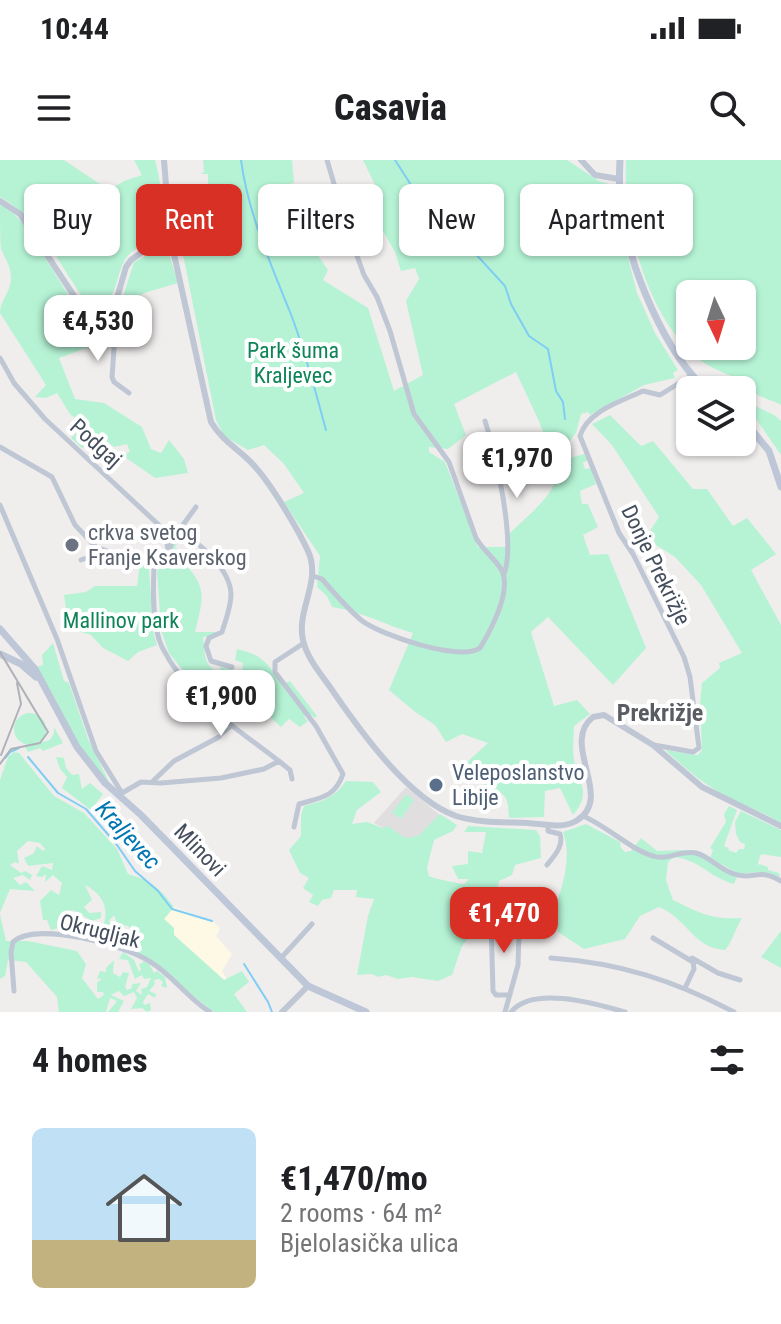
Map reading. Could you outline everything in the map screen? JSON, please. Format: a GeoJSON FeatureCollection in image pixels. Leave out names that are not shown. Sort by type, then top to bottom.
{"type":"FeatureCollection","features":[{"type":"Feature","properties":{"kind":"main road"},"geometry":{"type":"LineString","coordinates":[[620,160],[624,227],[641,279],[666,334],[692,375]]}},
{"type":"Feature","properties":{"kind":"main road"},"geometry":{"type":"LineString","coordinates":[[756,435],[769,451],[781,487]]}},
{"type":"Feature","properties":{"kind":"main road"},"geometry":{"type":"LineString","coordinates":[[2,632],[6,642],[1,652],[19,651]]}},
{"type":"Feature","properties":{"kind":"main road","name":"Mlinovi"},"geometry":{"type":"LineString","coordinates":[[2,632],[41,681],[77,747],[97,774],[308,986],[364,1012]]}},
{"type":"Feature","properties":{"kind":"main road","name":"Mlinovi"},"geometry":{"type":"LineString","coordinates":[[1,652],[41,681]]}},
{"type":"Feature","properties":{"kind":"street"},"geometry":{"type":"LineString","coordinates":[[164,160],[166,184]]}},
{"type":"Feature","properties":{"kind":"street"},"geometry":{"type":"LineString","coordinates":[[313,576],[322,579],[363,622],[427,646],[464,652],[476,652],[486,639],[505,594],[506,583],[503,574],[476,538],[449,462],[414,414],[390,331],[353,246],[337,202],[327,160]]}},
{"type":"Feature","properties":{"kind":"street"},"geometry":{"type":"LineString","coordinates":[[581,160],[595,175],[619,179]]}},
{"type":"Feature","properties":{"kind":"street"},"geometry":{"type":"LineString","coordinates":[[0,201],[20,214],[81,305],[98,312],[110,307],[117,298],[126,267],[139,256]]}},
{"type":"Feature","properties":{"kind":"street"},"geometry":{"type":"LineString","coordinates":[[174,256],[211,422],[220,438],[248,460],[263,477],[307,548],[313,576],[303,622],[304,643],[311,659],[358,728],[402,776],[430,800],[454,815],[468,819],[566,825],[583,816],[591,799],[582,752],[583,730],[589,719],[597,715],[611,717],[653,745],[702,787],[781,826]]}},
{"type":"Feature","properties":{"kind":"street"},"geometry":{"type":"LineString","coordinates":[[110,307],[115,335],[112,377],[129,393]]}},
{"type":"Feature","properties":{"kind":"street","name":"Podgaj"},"geometry":{"type":"LineString","coordinates":[[0,358],[14,383],[45,419],[161,527],[166,534],[168,551]]}},
{"type":"Feature","properties":{"kind":"street","name":"Donje Prekrižje"},"geometry":{"type":"LineString","coordinates":[[653,745],[693,752],[699,748],[690,677],[684,657],[633,554],[619,533],[580,436],[589,419],[603,411],[643,391],[660,395],[692,375]]}},
{"type":"Feature","properties":{"kind":"street"},"geometry":{"type":"LineString","coordinates":[[485,421],[492,443],[505,519],[508,551],[503,574]]}},
{"type":"Feature","properties":{"kind":"street"},"geometry":{"type":"LineString","coordinates":[[0,447],[52,477],[75,525],[92,545],[110,554],[154,567]]}},
{"type":"Feature","properties":{"kind":"street"},"geometry":{"type":"LineString","coordinates":[[0,505],[57,639],[96,751],[124,793],[139,783],[221,778],[268,768],[279,761]]}},
{"type":"Feature","properties":{"kind":"street"},"geometry":{"type":"LineString","coordinates":[[154,567],[161,563],[196,507]]}},
{"type":"Feature","properties":{"kind":"street"},"geometry":{"type":"LineString","coordinates":[[179,530],[217,563],[227,578],[231,590],[229,612],[222,632],[209,638],[206,646],[211,661],[232,667]]}},
{"type":"Feature","properties":{"kind":"street"},"geometry":{"type":"LineString","coordinates":[[90,558],[92,545]]}},
{"type":"Feature","properties":{"kind":"street"},"geometry":{"type":"LineString","coordinates":[[81,560],[110,554]]}},
{"type":"Feature","properties":{"kind":"street"},"geometry":{"type":"LineString","coordinates":[[154,567],[156,619],[162,646],[201,701],[290,770],[292,779]]}},
{"type":"Feature","properties":{"kind":"street"},"geometry":{"type":"LineString","coordinates":[[294,827],[299,804],[326,797],[335,790],[343,774],[316,726],[275,672],[275,662],[304,643]]}},
{"type":"Feature","properties":{"kind":"street"},"geometry":{"type":"LineString","coordinates":[[151,782],[174,761],[219,737],[231,727]]}},
{"type":"Feature","properties":{"kind":"street"},"geometry":{"type":"LineString","coordinates":[[583,816],[650,856],[697,854],[736,875],[764,873],[781,881]]}},
{"type":"Feature","properties":{"kind":"street"},"geometry":{"type":"LineString","coordinates":[[547,865],[562,838],[560,834],[548,831],[548,825]]}},
{"type":"Feature","properties":{"kind":"street"},"geometry":{"type":"LineString","coordinates":[[508,1012],[518,960],[520,902]]}},
{"type":"Feature","properties":{"kind":"street"},"geometry":{"type":"LineString","coordinates":[[491,921],[493,991],[496,995],[510,995]]}},
{"type":"Feature","properties":{"kind":"street"},"geometry":{"type":"LineString","coordinates":[[281,958],[312,924]]}},
{"type":"Feature","properties":{"kind":"street","name":"Okrugljak"},"geometry":{"type":"LineString","coordinates":[[14,991],[13,942],[20,937],[40,933],[106,944],[144,958],[173,979],[193,1002],[210,1012]]}},
{"type":"Feature","properties":{"kind":"street"},"geometry":{"type":"LineString","coordinates":[[653,938],[718,973],[740,980]]}},
{"type":"Feature","properties":{"kind":"street"},"geometry":{"type":"LineString","coordinates":[[685,988],[695,967],[687,956]]}},
{"type":"Feature","properties":{"kind":"street"},"geometry":{"type":"LineString","coordinates":[[551,958],[630,968],[685,988],[734,1012]]}},
{"type":"Feature","properties":{"kind":"street"},"geometry":{"type":"LineString","coordinates":[[282,1012],[308,986]]}},
{"type":"Feature","properties":{"kind":"street"},"geometry":{"type":"LineString","coordinates":[[508,1012],[528,1000],[553,999],[625,1012]]}},
{"type":"Feature","properties":{"kind":"shaded area"},"geometry":{"type":"Polygon","coordinates":[[[406,787],[441,816],[417,846],[374,823],[406,787]]]}},
{"type":"Feature","properties":{"kind":"shaded area"},"geometry":{"type":"Polygon","coordinates":[[[174,907],[214,922],[220,929],[216,936],[232,954],[222,971],[227,979],[224,980],[174,935],[174,928],[164,919],[174,907]]]}},
{"type":"Feature","properties":{"kind":"green space"},"geometry":{"type":"Polygon","coordinates":[[[0,160],[64,160],[100,184],[24,184],[24,215],[0,197],[0,160]]]}},
{"type":"Feature","properties":{"kind":"green space"},"geometry":{"type":"Polygon","coordinates":[[[134,160],[155,160],[160,184],[136,184],[136,249],[126,257],[109,299],[93,306],[77,289],[56,256],[120,256],[119,184],[142,175],[134,160]]]}},
{"type":"Feature","properties":{"kind":"green space","name":"Park šuma Kraljevec"},"geometry":{"type":"Polygon","coordinates":[[[203,160],[292,160],[294,183],[258,184],[258,256],[318,256],[328,270],[323,280],[368,308],[394,391],[423,375],[406,301],[419,279],[415,268],[401,271],[383,231],[383,184],[375,184],[363,160],[567,160],[609,184],[520,184],[520,256],[628,256],[637,293],[655,333],[678,370],[673,373],[675,378],[644,385],[590,415],[588,412],[581,414],[576,433],[567,444],[570,458],[584,454],[588,460],[583,463],[585,469],[591,468],[596,484],[580,491],[582,504],[588,504],[598,527],[583,535],[590,555],[608,554],[646,648],[613,685],[548,617],[531,632],[554,706],[577,700],[590,714],[574,726],[573,756],[583,794],[573,815],[560,788],[545,791],[544,817],[509,818],[506,798],[481,782],[464,765],[488,743],[462,734],[446,742],[435,725],[389,690],[413,633],[332,607],[327,596],[317,587],[320,556],[284,502],[304,493],[284,464],[264,445],[248,450],[224,436],[216,420],[183,256],[242,256],[242,184],[208,184],[208,174],[201,174],[204,172],[203,160]],[[516,372],[454,404],[466,435],[448,449],[429,447],[429,452],[445,462],[478,547],[509,547],[510,533],[543,501],[553,486],[555,469],[552,456],[516,372]]]}},
{"type":"Feature","properties":{"kind":"green space"},"geometry":{"type":"Polygon","coordinates":[[[626,160],[781,160],[781,405],[756,393],[756,376],[731,376],[701,360],[756,360],[756,280],[676,280],[676,335],[661,313],[638,256],[693,256],[693,184],[626,184],[626,160]]]}},
{"type":"Feature","properties":{"kind":"green space"},"geometry":{"type":"Polygon","coordinates":[[[0,204],[24,224],[24,256],[44,256],[72,301],[88,313],[107,313],[109,319],[101,328],[103,342],[59,358],[75,399],[104,403],[142,427],[151,449],[161,453],[169,440],[184,459],[188,473],[155,478],[122,455],[130,452],[127,444],[114,447],[100,436],[82,448],[71,438],[84,425],[70,414],[57,393],[46,398],[35,397],[46,385],[0,313],[11,278],[1,249],[0,204]]]}},
{"type":"Feature","properties":{"kind":"green space"},"geometry":{"type":"Polygon","coordinates":[[[145,256],[169,256],[178,283],[144,293],[119,309],[134,262],[145,256]]]}},
{"type":"Feature","properties":{"kind":"green space"},"geometry":{"type":"Polygon","coordinates":[[[756,406],[781,421],[781,455],[756,419],[756,406]]]}},
{"type":"Feature","properties":{"kind":"green space"},"geometry":{"type":"Polygon","coordinates":[[[610,415],[641,446],[653,441],[693,489],[707,489],[733,526],[747,518],[776,554],[751,570],[781,625],[781,823],[714,789],[665,750],[698,755],[702,750],[702,683],[720,668],[719,663],[742,653],[701,585],[675,557],[656,545],[650,531],[659,517],[612,445],[592,424],[610,415]]]}},
{"type":"Feature","properties":{"kind":"green space"},"geometry":{"type":"Polygon","coordinates":[[[180,537],[175,548],[184,553],[179,559],[195,576],[201,592],[195,632],[216,632],[213,636],[203,637],[210,666],[219,672],[221,667],[242,672],[243,663],[235,660],[237,649],[253,654],[268,665],[282,684],[290,681],[317,716],[315,718],[310,714],[304,717],[308,721],[300,727],[289,719],[281,727],[266,713],[267,708],[260,699],[252,702],[245,687],[225,705],[219,702],[212,707],[169,653],[161,630],[157,571],[180,537]]]}},
{"type":"Feature","properties":{"kind":"green space","name":"Mallinov park"},"geometry":{"type":"Polygon","coordinates":[[[140,563],[149,568],[153,631],[157,645],[138,652],[128,661],[103,648],[91,635],[69,628],[64,595],[86,592],[95,586],[137,586],[140,563]]]}},
{"type":"Feature","properties":{"kind":"green space"},"geometry":{"type":"Polygon","coordinates":[[[53,643],[64,681],[69,683],[88,739],[111,786],[79,745],[36,667],[43,665],[42,655],[53,643]]]}},
{"type":"Feature","properties":{"kind":"green space"},"geometry":{"type":"Polygon","coordinates":[[[30,713],[41,718],[46,729],[41,740],[30,745],[19,740],[14,729],[19,718],[30,713]]]}},
{"type":"Feature","properties":{"kind":"green space"},"geometry":{"type":"Polygon","coordinates":[[[54,727],[63,743],[43,751],[40,748],[28,752],[25,747],[50,740],[54,727]]]}},
{"type":"Feature","properties":{"kind":"green space"},"geometry":{"type":"Polygon","coordinates":[[[14,752],[19,753],[54,796],[84,813],[117,849],[128,874],[149,882],[164,894],[174,907],[164,919],[174,928],[174,935],[224,980],[242,971],[249,982],[234,994],[247,1012],[214,1012],[163,968],[124,945],[128,934],[133,932],[124,925],[125,933],[119,931],[114,915],[109,921],[112,928],[108,933],[102,901],[85,885],[92,900],[84,907],[89,913],[101,912],[101,918],[92,921],[73,910],[70,911],[75,922],[72,926],[67,917],[62,927],[51,930],[47,920],[43,920],[40,901],[51,890],[59,895],[62,883],[53,875],[45,882],[46,874],[36,876],[42,866],[52,870],[53,863],[28,866],[24,858],[34,853],[37,846],[43,851],[45,849],[40,843],[28,841],[17,851],[19,864],[15,862],[10,865],[21,873],[25,871],[32,875],[30,880],[23,875],[13,878],[20,885],[26,882],[35,891],[10,889],[0,913],[0,780],[8,757],[14,752]]]}},
{"type":"Feature","properties":{"kind":"green space"},"geometry":{"type":"Polygon","coordinates":[[[56,757],[64,758],[66,768],[72,775],[79,774],[82,789],[90,783],[103,794],[91,810],[62,788],[67,777],[56,757]]]}},
{"type":"Feature","properties":{"kind":"green space"},"geometry":{"type":"Polygon","coordinates":[[[346,781],[373,782],[381,792],[357,810],[352,824],[367,822],[383,828],[388,826],[405,838],[418,836],[440,814],[457,825],[453,831],[434,840],[427,868],[429,876],[435,878],[464,884],[469,879],[458,879],[452,866],[468,864],[468,851],[482,853],[486,832],[464,832],[468,826],[536,830],[540,836],[541,858],[515,865],[512,875],[499,881],[497,892],[486,904],[484,927],[474,926],[476,910],[461,906],[460,919],[470,936],[462,946],[452,975],[438,981],[357,975],[374,899],[356,897],[357,890],[334,890],[331,898],[322,900],[318,906],[309,902],[313,895],[303,888],[309,878],[300,873],[289,850],[301,836],[304,806],[328,798],[346,781]]]}},
{"type":"Feature","properties":{"kind":"green space"},"geometry":{"type":"Polygon","coordinates":[[[406,794],[414,800],[401,819],[392,813],[406,794]]]}},
{"type":"Feature","properties":{"kind":"green space"},"geometry":{"type":"Polygon","coordinates":[[[729,806],[737,810],[724,846],[728,850],[736,853],[744,849],[745,844],[736,834],[735,822],[741,811],[781,830],[781,857],[761,854],[757,866],[768,867],[768,870],[779,873],[780,877],[758,872],[739,874],[710,858],[713,850],[710,848],[726,822],[724,814],[729,806]]]}},
{"type":"Feature","properties":{"kind":"green space"},"geometry":{"type":"Polygon","coordinates":[[[586,824],[620,842],[625,852],[631,851],[641,838],[657,851],[688,850],[737,877],[734,884],[684,859],[675,857],[668,862],[666,880],[673,900],[706,915],[742,918],[725,950],[705,944],[659,907],[640,916],[625,939],[584,949],[558,932],[551,918],[566,864],[563,832],[586,824]]]}},
{"type":"Feature","properties":{"kind":"green space"},"geometry":{"type":"Polygon","coordinates":[[[0,914],[6,941],[28,941],[77,951],[86,964],[82,978],[98,999],[104,995],[97,992],[97,983],[102,978],[97,979],[100,971],[106,972],[114,960],[113,973],[120,977],[123,972],[129,973],[127,990],[132,988],[132,984],[141,983],[136,991],[142,995],[141,989],[147,987],[151,978],[144,979],[142,975],[135,979],[128,960],[119,959],[123,952],[134,960],[139,972],[139,965],[144,961],[154,973],[157,971],[165,977],[167,988],[161,986],[163,982],[159,979],[154,980],[155,984],[149,991],[156,994],[155,998],[148,994],[143,1002],[144,1005],[150,1003],[151,1010],[147,1012],[142,1008],[131,1009],[137,998],[134,992],[124,996],[119,991],[111,995],[124,1001],[118,1012],[108,1012],[117,1001],[110,998],[106,1012],[59,1012],[57,997],[26,962],[8,960],[5,976],[0,979],[0,914]]]}},
{"type":"Feature","properties":{"kind":"green space"},"geometry":{"type":"Polygon","coordinates":[[[781,931],[781,968],[761,957],[781,931]]]}},
{"type":"Feature","properties":{"kind":"waterway"},"geometry":{"type":"LineString","coordinates":[[241,160],[254,218],[310,370],[326,430]]}},
{"type":"Feature","properties":{"kind":"waterway"},"geometry":{"type":"LineString","coordinates":[[395,160],[435,219],[472,250],[505,286],[529,336],[548,349],[565,419]]}},
{"type":"Feature","properties":{"kind":"waterway"},"geometry":{"type":"LineString","coordinates":[[5,758],[19,748]]}},
{"type":"Feature","properties":{"kind":"waterway","name":"Kraljevec"},"geometry":{"type":"LineString","coordinates":[[28,757],[58,793],[86,809],[135,871],[158,891],[172,909],[212,921]]}},
{"type":"Feature","properties":{"kind":"waterway","name":"Kraljevec"},"geometry":{"type":"LineString","coordinates":[[244,964],[272,1012]]}},
{"type":"Feature","properties":{"kind":"tram line"},"geometry":{"type":"LineString","coordinates":[[0,652],[48,732],[40,743],[11,749],[0,764]]}},
{"type":"Feature","properties":{"kind":"tram line"},"geometry":{"type":"LineString","coordinates":[[1,755],[21,704],[17,683]]}},
{"type":"Feature","properties":{"kind":"place","name":"crkva svetog Franje Ksaverskog"},"geometry":{"type":"Point","coordinates":[72,545]}},
{"type":"Feature","properties":{"kind":"place","name":"Veleposlanstvo Libije"},"geometry":{"type":"Point","coordinates":[436,785]}},
{"type":"Feature","properties":{"kind":"district","name":"Prekrižje"},"geometry":{"type":"Point","coordinates":[660,713]}}]}
